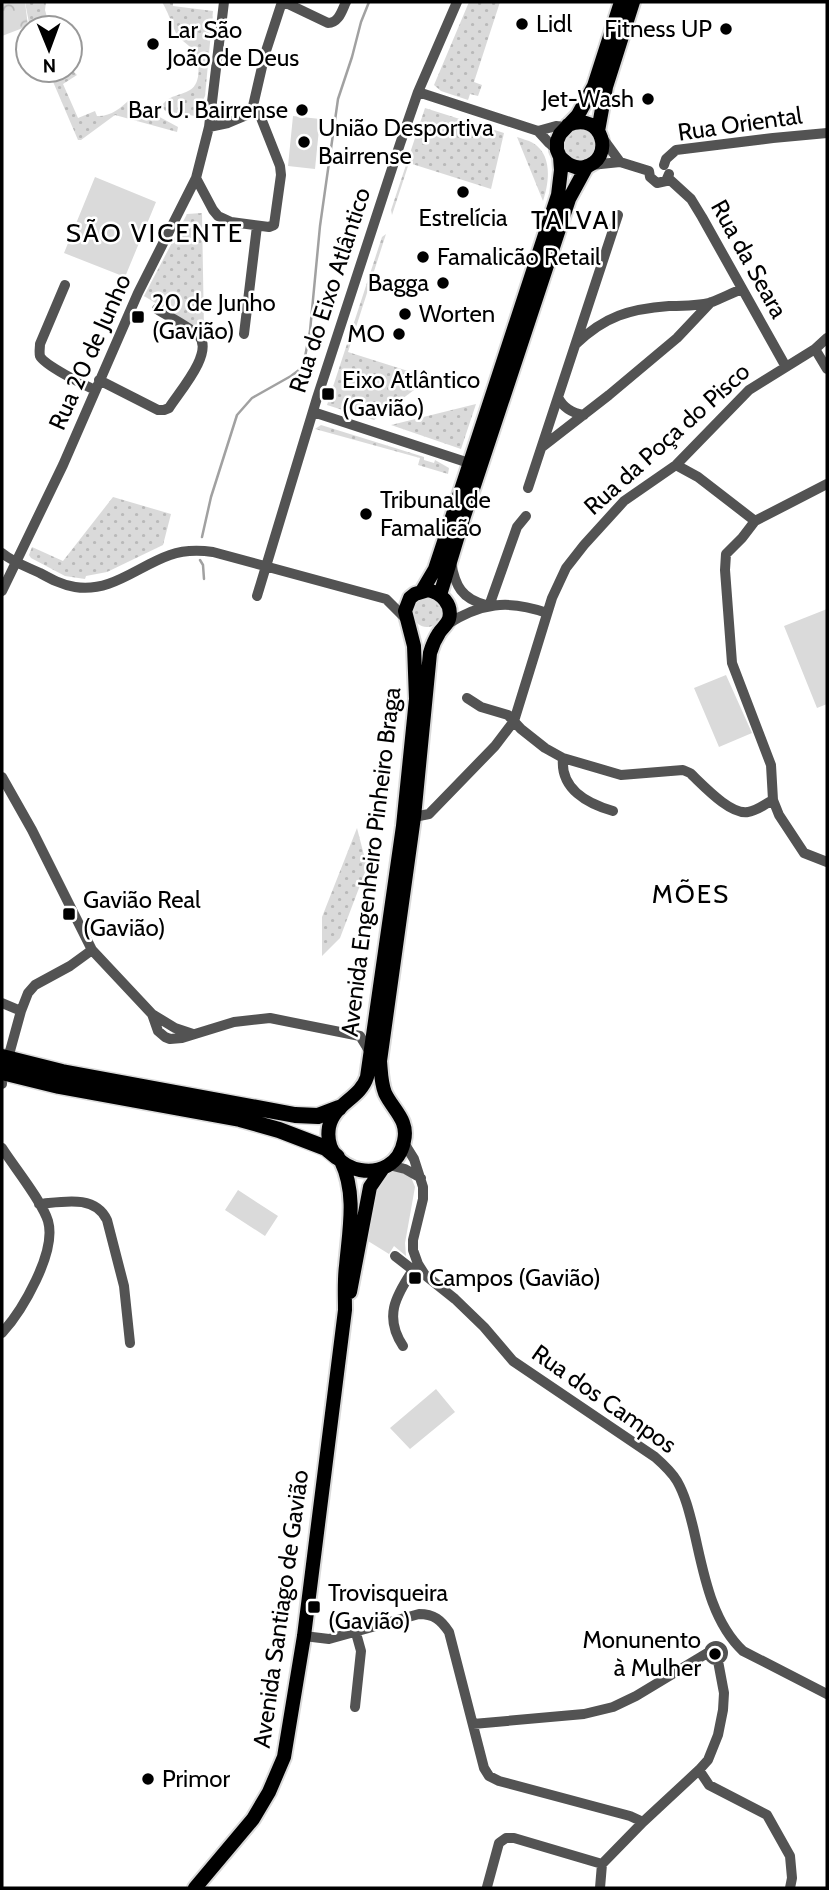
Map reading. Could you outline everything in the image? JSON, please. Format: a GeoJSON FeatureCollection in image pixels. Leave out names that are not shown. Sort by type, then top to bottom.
{"type":"FeatureCollection","features":[{"type":"Feature","properties":{"kind":"highway"},"geometry":{"type":"LineString","coordinates":[[6,1054],[85,1077],[295,1115],[318,1115],[344,1104]]}},
{"type":"Feature","properties":{"kind":"highway"},"geometry":{"type":"LineString","coordinates":[[2,1072],[58,1086],[240,1119],[326,1148],[339,1159]]}},
{"type":"Feature","properties":{"kind":"main road"},"geometry":{"type":"LineString","coordinates":[[419,592],[428,590],[440,595],[448,605],[449,612],[443,628],[426,635],[413,630],[407,621],[407,604],[435,569],[558,195],[561,178],[559,134],[578,115],[594,86],[621,2]]}},
{"type":"Feature","properties":{"kind":"main road"},"geometry":{"type":"LineString","coordinates":[[440,595],[569,198],[588,166],[600,156],[602,150],[599,133],[606,87],[633,2]]}},
{"type":"Feature","properties":{"kind":"main road"},"geometry":{"type":"LineString","coordinates":[[566,126],[574,122],[587,123],[599,133]]}},
{"type":"Feature","properties":{"kind":"main road"},"geometry":{"type":"LineString","coordinates":[[559,153],[572,166],[588,166]]}},
{"type":"Feature","properties":{"kind":"main road","name":"Avenida Engenheiro Pinheiro Braga"},"geometry":{"type":"LineString","coordinates":[[339,1159],[332,1148],[330,1127],[333,1117],[365,1084],[403,826],[416,699],[415,653],[407,621]]}},
{"type":"Feature","properties":{"kind":"main road","name":"Avenida Engenheiro Pinheiro Braga"},"geometry":{"type":"LineString","coordinates":[[404,1143],[403,1122],[386,1094],[380,1062],[414,817],[428,661],[432,645],[443,628]]}},
{"type":"Feature","properties":{"kind":"main road"},"geometry":{"type":"LineString","coordinates":[[344,1104],[361,1096],[372,1096],[392,1105]]}},
{"type":"Feature","properties":{"kind":"main road"},"geometry":{"type":"LineString","coordinates":[[339,1159],[350,1167],[372,1171],[386,1167],[401,1151],[404,1143]]}},
{"type":"Feature","properties":{"kind":"main road","name":"Avenida Santiago de Gavião"},"geometry":{"type":"LineString","coordinates":[[195,1888],[253,1819],[270,1792],[287,1742],[304,1636],[345,1310],[351,1196],[346,1172],[339,1159]]}},
{"type":"Feature","properties":{"kind":"main road","name":"Avenida Santiago de Gavião"},"geometry":{"type":"LineString","coordinates":[[345,1310],[355,1272],[370,1187],[386,1167]]}},
{"type":"Feature","properties":{"kind":"street","name":"Rua 20 de Junho"},"geometry":{"type":"LineString","coordinates":[[2,591],[73,443],[138,293],[196,178],[209,127],[224,2]]}},
{"type":"Feature","properties":{"kind":"street"},"geometry":{"type":"LineString","coordinates":[[209,127],[247,115],[253,106],[265,54],[283,2],[328,23],[338,19],[346,2]]}},
{"type":"Feature","properties":{"kind":"street","name":"Rua do Eixo Atlântico"},"geometry":{"type":"LineString","coordinates":[[257,596],[313,412],[418,92],[457,2]]}},
{"type":"Feature","properties":{"kind":"street"},"geometry":{"type":"LineString","coordinates":[[418,92],[538,131],[559,153]]}},
{"type":"Feature","properties":{"kind":"street"},"geometry":{"type":"LineString","coordinates":[[196,178],[218,216],[231,222],[271,227],[274,225],[281,175],[278,159],[259,113],[253,106]]}},
{"type":"Feature","properties":{"kind":"street"},"geometry":{"type":"LineString","coordinates":[[538,131],[566,126]]}},
{"type":"Feature","properties":{"kind":"street"},"geometry":{"type":"LineString","coordinates":[[599,133],[620,162]]}},
{"type":"Feature","properties":{"kind":"street","name":"Rua Oriental"},"geometry":{"type":"LineString","coordinates":[[664,165],[666,159],[676,150],[827,133]]}},
{"type":"Feature","properties":{"kind":"street","name":"Rua da Seara"},"geometry":{"type":"LineString","coordinates":[[588,166],[620,162],[649,171],[652,180],[657,183],[668,178]]}},
{"type":"Feature","properties":{"kind":"street"},"geometry":{"type":"LineString","coordinates":[[649,171],[656,163],[664,165]]}},
{"type":"Feature","properties":{"kind":"street","name":"Rua da Seara"},"geometry":{"type":"LineString","coordinates":[[664,165],[668,169],[668,178],[691,200],[786,367]]}},
{"type":"Feature","properties":{"kind":"street"},"geometry":{"type":"LineString","coordinates":[[528,488],[618,215]]}},
{"type":"Feature","properties":{"kind":"street"},"geometry":{"type":"LineString","coordinates":[[244,334],[257,226]]}},
{"type":"Feature","properties":{"kind":"street"},"geometry":{"type":"LineString","coordinates":[[65,285],[40,344],[41,359],[97,385],[164,411],[169,408],[202,359],[203,345],[199,336],[156,309]]}},
{"type":"Feature","properties":{"kind":"street"},"geometry":{"type":"LineString","coordinates":[[574,346],[588,332],[624,313],[711,302],[742,289]]}},
{"type":"Feature","properties":{"kind":"street"},"geometry":{"type":"LineString","coordinates":[[542,447],[677,338],[711,302]]}},
{"type":"Feature","properties":{"kind":"street"},"geometry":{"type":"LineString","coordinates":[[670,306],[683,316],[687,327]]}},
{"type":"Feature","properties":{"kind":"street"},"geometry":{"type":"LineString","coordinates":[[587,311],[594,319],[604,322]]}},
{"type":"Feature","properties":{"kind":"street","name":"Rua da Poça do Pisco"},"geometry":{"type":"LineString","coordinates":[[414,817],[429,814],[495,746],[514,720],[547,613],[566,568],[610,515],[632,494],[676,465],[749,390],[815,349],[827,338]]}},
{"type":"Feature","properties":{"kind":"street"},"geometry":{"type":"LineString","coordinates":[[815,349],[827,369]]}},
{"type":"Feature","properties":{"kind":"street"},"geometry":{"type":"LineString","coordinates":[[558,397],[568,410],[584,415]]}},
{"type":"Feature","properties":{"kind":"street"},"geometry":{"type":"LineString","coordinates":[[313,412],[469,463]]}},
{"type":"Feature","properties":{"kind":"street"},"geometry":{"type":"LineString","coordinates":[[676,465],[698,477],[755,521]]}},
{"type":"Feature","properties":{"kind":"street"},"geometry":{"type":"LineString","coordinates":[[827,484],[755,521],[726,554],[725,570],[732,663],[771,765],[773,800],[779,815],[804,853],[827,862]]}},
{"type":"Feature","properties":{"kind":"street"},"geometry":{"type":"LineString","coordinates":[[489,606],[516,527],[526,516]]}},
{"type":"Feature","properties":{"kind":"street"},"geometry":{"type":"LineString","coordinates":[[2,553],[16,563],[72,587],[88,588],[111,583],[168,555],[188,551],[212,552],[386,599],[419,592]]}},
{"type":"Feature","properties":{"kind":"street"},"geometry":{"type":"LineString","coordinates":[[450,561],[459,590],[479,604],[520,605],[547,613]]}},
{"type":"Feature","properties":{"kind":"street"},"geometry":{"type":"LineString","coordinates":[[386,599],[407,621]]}},
{"type":"Feature","properties":{"kind":"street"},"geometry":{"type":"LineString","coordinates":[[443,628],[467,612],[489,606]]}},
{"type":"Feature","properties":{"kind":"street"},"geometry":{"type":"LineString","coordinates":[[467,698],[481,707],[508,715],[545,748],[563,758],[621,775],[683,770],[738,812],[754,811],[773,800]]}},
{"type":"Feature","properties":{"kind":"street"},"geometry":{"type":"LineString","coordinates":[[563,758],[564,775],[575,792],[582,798],[613,811]]}},
{"type":"Feature","properties":{"kind":"street"},"geometry":{"type":"LineString","coordinates":[[2,777],[32,830],[92,950],[152,1014],[158,1031],[164,1037],[173,1034],[182,1038],[234,1022],[270,1018],[360,1036],[371,1054]]}},
{"type":"Feature","properties":{"kind":"street"},"geometry":{"type":"LineString","coordinates":[[6,1054],[28,993],[35,985],[70,966],[92,950]]}},
{"type":"Feature","properties":{"kind":"street"},"geometry":{"type":"LineString","coordinates":[[2,1003],[21,1011]]}},
{"type":"Feature","properties":{"kind":"street"},"geometry":{"type":"LineString","coordinates":[[360,1036],[375,1024]]}},
{"type":"Feature","properties":{"kind":"street"},"geometry":{"type":"LineString","coordinates":[[403,1346],[395,1334],[393,1310],[397,1293],[415,1267],[413,1240],[423,1199],[421,1178],[404,1143]]}},
{"type":"Feature","properties":{"kind":"street"},"geometry":{"type":"LineString","coordinates":[[2,1148],[39,1204],[48,1224],[48,1242],[43,1262],[27,1296],[2,1333]]}},
{"type":"Feature","properties":{"kind":"street"},"geometry":{"type":"LineString","coordinates":[[386,1167],[405,1169],[421,1178]]}},
{"type":"Feature","properties":{"kind":"street"},"geometry":{"type":"LineString","coordinates":[[39,1204],[85,1202],[102,1211],[107,1220],[124,1286],[130,1343]]}},
{"type":"Feature","properties":{"kind":"street","name":"Rua dos Campos"},"geometry":{"type":"LineString","coordinates":[[395,1256],[415,1267],[455,1299],[513,1361],[655,1457],[668,1469],[683,1494],[714,1606],[734,1643],[743,1651],[827,1693]]}},
{"type":"Feature","properties":{"kind":"street"},"geometry":{"type":"LineString","coordinates":[[304,1636],[329,1639],[419,1614],[429,1614],[438,1619],[449,1633],[484,1768],[489,1776],[499,1782],[630,1816],[643,1822]]}},
{"type":"Feature","properties":{"kind":"street"},"geometry":{"type":"LineString","coordinates":[[600,1888],[602,1864],[708,1760],[718,1735],[723,1710],[724,1693],[716,1654],[724,1628]]}},
{"type":"Feature","properties":{"kind":"street"},"geometry":{"type":"LineString","coordinates":[[355,1707],[361,1651],[356,1633]]}},
{"type":"Feature","properties":{"kind":"street"},"geometry":{"type":"LineString","coordinates":[[473,1724],[584,1714],[613,1707],[734,1643]]}},
{"type":"Feature","properties":{"kind":"street"},"geometry":{"type":"LineString","coordinates":[[699,1770],[709,1785],[767,1815],[790,1856],[790,1888]]}},
{"type":"Feature","properties":{"kind":"street"},"geometry":{"type":"LineString","coordinates":[[487,1887],[499,1843],[506,1838],[602,1864]]}},
{"type":"Feature","properties":{"kind":"green space"},"geometry":{"type":"Polygon","coordinates":[[[2,2],[25,2],[26,14],[14,14],[14,31],[2,36],[2,2]]]}},
{"type":"Feature","properties":{"kind":"green space"},"geometry":{"type":"Polygon","coordinates":[[[25,2],[46,2],[46,14],[27,14],[25,2]]]}},
{"type":"Feature","properties":{"kind":"green space"},"geometry":{"type":"Polygon","coordinates":[[[162,2],[213,11],[205,96],[195,116],[165,111],[162,106],[174,96],[194,87],[198,77],[198,65],[195,53],[179,38],[162,2]]]}},
{"type":"Feature","properties":{"kind":"green space"},"geometry":{"type":"Polygon","coordinates":[[[469,2],[500,2],[474,82],[482,85],[478,96],[470,94],[468,100],[441,91],[434,85],[469,2]]]}},
{"type":"Feature","properties":{"kind":"green space"},"geometry":{"type":"Polygon","coordinates":[[[54,84],[63,84],[78,118],[95,111],[97,116],[111,113],[130,99],[178,127],[177,132],[115,115],[78,140],[54,84]]]}},
{"type":"Feature","properties":{"kind":"green space"},"geometry":{"type":"Polygon","coordinates":[[[425,108],[504,133],[491,189],[409,163],[392,215],[391,210],[425,108]]]}},
{"type":"Feature","properties":{"kind":"green space","name":"União Desportiva Bairrense"},"geometry":{"type":"Polygon","coordinates":[[[293,116],[320,119],[315,169],[288,166],[293,116]]]}},
{"type":"Feature","properties":{"kind":"green space"},"geometry":{"type":"Polygon","coordinates":[[[580,129],[591,133],[595,144],[591,155],[580,159],[569,155],[565,144],[569,133],[580,129]]]}},
{"type":"Feature","properties":{"kind":"green space"},"geometry":{"type":"Polygon","coordinates":[[[517,137],[539,148],[547,162],[548,178],[543,201],[517,137]]]}},
{"type":"Feature","properties":{"kind":"green space"},"geometry":{"type":"Polygon","coordinates":[[[95,177],[156,202],[125,277],[64,253],[95,177]]]}},
{"type":"Feature","properties":{"kind":"green space"},"geometry":{"type":"Polygon","coordinates":[[[202,213],[204,332],[144,296],[187,214],[202,213]]]}},
{"type":"Feature","properties":{"kind":"green space"},"geometry":{"type":"Polygon","coordinates":[[[386,234],[348,352],[430,378],[374,420],[327,405],[382,237],[386,234]]]}},
{"type":"Feature","properties":{"kind":"green space"},"geometry":{"type":"Polygon","coordinates":[[[476,404],[461,449],[391,425],[476,404]]]}},
{"type":"Feature","properties":{"kind":"green space"},"geometry":{"type":"Polygon","coordinates":[[[321,425],[424,457],[424,460],[434,463],[435,460],[449,468],[448,474],[418,465],[420,458],[315,429],[321,425]]]}},
{"type":"Feature","properties":{"kind":"green space"},"geometry":{"type":"Polygon","coordinates":[[[113,497],[171,514],[163,545],[107,572],[86,576],[85,579],[65,576],[31,558],[29,555],[32,547],[63,561],[113,497]]]}},
{"type":"Feature","properties":{"kind":"green space"},"geometry":{"type":"Polygon","coordinates":[[[427,599],[437,603],[441,613],[437,623],[427,627],[417,623],[413,613],[417,603],[427,599]]]}},
{"type":"Feature","properties":{"kind":"green space"},"geometry":{"type":"Polygon","coordinates":[[[827,609],[827,704],[817,708],[784,626],[827,609]]]}},
{"type":"Feature","properties":{"kind":"green space"},"geometry":{"type":"Polygon","coordinates":[[[726,675],[752,733],[719,747],[694,688],[726,675]]]}},
{"type":"Feature","properties":{"kind":"green space"},"geometry":{"type":"Polygon","coordinates":[[[357,828],[367,867],[340,938],[322,956],[322,917],[357,828]]]}},
{"type":"Feature","properties":{"kind":"green space"},"geometry":{"type":"Polygon","coordinates":[[[395,1170],[411,1177],[415,1187],[405,1243],[406,1256],[394,1246],[389,1254],[368,1241],[376,1186],[395,1170]]]}},
{"type":"Feature","properties":{"kind":"green space"},"geometry":{"type":"Polygon","coordinates":[[[238,1190],[278,1216],[265,1236],[225,1210],[238,1190]]]}},
{"type":"Feature","properties":{"kind":"green space"},"geometry":{"type":"Polygon","coordinates":[[[436,1389],[455,1412],[410,1449],[390,1428],[436,1389]]]}},
{"type":"Feature","properties":{"kind":"waterway"},"geometry":{"type":"LineString","coordinates":[[202,537],[211,497],[237,415],[252,398],[291,376],[304,362],[338,99],[369,2]]}},
{"type":"Feature","properties":{"kind":"waterway"},"geometry":{"type":"LineString","coordinates":[[200,560],[204,579]]}},
{"type":"Feature","properties":{"kind":"place","name":"Lidl"},"geometry":{"type":"Point","coordinates":[522,24]}},
{"type":"Feature","properties":{"kind":"place","name":"Fitness UP"},"geometry":{"type":"Point","coordinates":[726,29]}},
{"type":"Feature","properties":{"kind":"place","name":"Lar São João de Deus"},"geometry":{"type":"Point","coordinates":[153,44]}},
{"type":"Feature","properties":{"kind":"place","name":"Jet-Wash"},"geometry":{"type":"Point","coordinates":[648,99]}},
{"type":"Feature","properties":{"kind":"place","name":"Bar U. Bairrense"},"geometry":{"type":"Point","coordinates":[302,110]}},
{"type":"Feature","properties":{"kind":"place","name":"União Desportiva Bairrense"},"geometry":{"type":"Point","coordinates":[304,142]}},
{"type":"Feature","properties":{"kind":"place","name":"Estrelícia"},"geometry":{"type":"Point","coordinates":[463,192]}},
{"type":"Feature","properties":{"kind":"place","name":"Famalicão Retail"},"geometry":{"type":"Point","coordinates":[423,257]}},
{"type":"Feature","properties":{"kind":"place","name":"Bagga"},"geometry":{"type":"Point","coordinates":[443,283]}},
{"type":"Feature","properties":{"kind":"place","name":"Worten"},"geometry":{"type":"Point","coordinates":[405,314]}},
{"type":"Feature","properties":{"kind":"place","name":"20 de Junho (Gavião)"},"geometry":{"type":"Point","coordinates":[138,317]}},
{"type":"Feature","properties":{"kind":"place","name":"MO"},"geometry":{"type":"Point","coordinates":[399,334]}},
{"type":"Feature","properties":{"kind":"place","name":"Eixo Atlântico (Gavião)"},"geometry":{"type":"Point","coordinates":[328,394]}},
{"type":"Feature","properties":{"kind":"place","name":"Tribunal de Famalicão"},"geometry":{"type":"Point","coordinates":[366,514]}},
{"type":"Feature","properties":{"kind":"place","name":"Gavião Real (Gavião)"},"geometry":{"type":"Point","coordinates":[69,914]}},
{"type":"Feature","properties":{"kind":"place","name":"Campos (Gavião)"},"geometry":{"type":"Point","coordinates":[415,1278]}},
{"type":"Feature","properties":{"kind":"place","name":"Trovisqueira (Gavião)"},"geometry":{"type":"Point","coordinates":[314,1607]}},
{"type":"Feature","properties":{"kind":"place","name":"Monunento à Mulher"},"geometry":{"type":"Point","coordinates":[715,1654]}},
{"type":"Feature","properties":{"kind":"place","name":"Primor"},"geometry":{"type":"Point","coordinates":[148,1779]}},
{"type":"Feature","properties":{"kind":"district","name":"TALVAI"},"geometry":{"type":"Point","coordinates":[575,220]}},
{"type":"Feature","properties":{"kind":"district","name":"SÃO VICENTE"},"geometry":{"type":"Point","coordinates":[155,233]}},
{"type":"Feature","properties":{"kind":"district","name":"MÕES"},"geometry":{"type":"Point","coordinates":[691,894]}}]}
